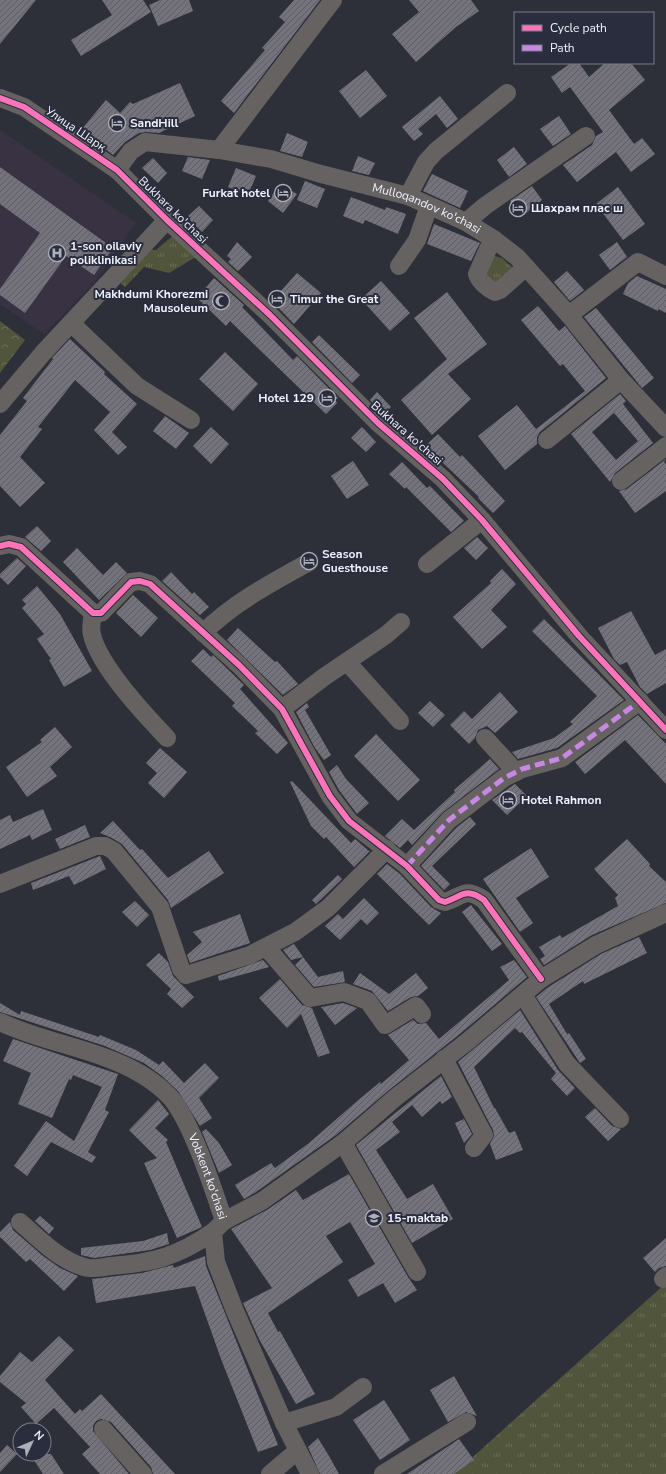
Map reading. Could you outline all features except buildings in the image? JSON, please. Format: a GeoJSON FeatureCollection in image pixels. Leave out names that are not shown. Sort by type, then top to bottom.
{"type":"FeatureCollection","features":[{"type":"Feature","properties":{"kind":"street"},"geometry":{"type":"LineString","coordinates":[[219,150],[334,0]]}},
{"type":"Feature","properties":{"kind":"street"},"geometry":{"type":"LineString","coordinates":[[408,196],[426,162],[436,151],[507,93]]}},
{"type":"Feature","properties":{"kind":"street","name":"Улица Шарқ"},"geometry":{"type":"LineString","coordinates":[[0,98],[24,107],[117,170]]}},
{"type":"Feature","properties":{"kind":"street"},"geometry":{"type":"LineString","coordinates":[[466,222],[485,206],[586,136]]}},
{"type":"Feature","properties":{"kind":"street","name":"Mulloqandov ko'chasi"},"geometry":{"type":"LineString","coordinates":[[117,170],[131,151],[145,142],[219,150],[271,159],[321,174],[408,196],[466,222],[495,240],[517,257],[570,315],[621,380],[666,428]]}},
{"type":"Feature","properties":{"kind":"street","name":"Bukhara ko'chasi"},"geometry":{"type":"LineString","coordinates":[[117,170],[167,220],[270,315],[378,423],[443,479],[482,520],[579,636],[666,730]]}},
{"type":"Feature","properties":{"kind":"street"},"geometry":{"type":"LineString","coordinates":[[399,266],[417,240],[429,206]]}},
{"type":"Feature","properties":{"kind":"street"},"geometry":{"type":"LineString","coordinates":[[0,404],[71,323],[167,220]]}},
{"type":"Feature","properties":{"kind":"street"},"geometry":{"type":"LineString","coordinates":[[495,240],[488,249],[477,274],[478,278],[490,290],[495,292],[500,290],[526,267]]}},
{"type":"Feature","properties":{"kind":"street"},"geometry":{"type":"LineString","coordinates":[[570,315],[638,262],[666,276]]}},
{"type":"Feature","properties":{"kind":"street"},"geometry":{"type":"LineString","coordinates":[[71,323],[137,386],[191,420]]}},
{"type":"Feature","properties":{"kind":"street"},"geometry":{"type":"LineString","coordinates":[[547,440],[621,380]]}},
{"type":"Feature","properties":{"kind":"street"},"geometry":{"type":"LineString","coordinates":[[621,481],[666,446]]}},
{"type":"Feature","properties":{"kind":"street"},"geometry":{"type":"LineString","coordinates":[[427,564],[482,520]]}},
{"type":"Feature","properties":{"kind":"street"},"geometry":{"type":"LineString","coordinates":[[0,546],[9,544],[21,547],[93,613],[101,613],[131,582],[140,581],[150,584],[240,665],[282,709],[335,802],[349,821],[407,866],[439,900],[445,902],[466,892],[476,894],[484,900],[541,979]]}},
{"type":"Feature","properties":{"kind":"street"},"geometry":{"type":"LineString","coordinates":[[203,633],[226,613],[272,582],[309,562]]}},
{"type":"Feature","properties":{"kind":"street"},"geometry":{"type":"LineString","coordinates":[[93,613],[91,633],[98,652],[143,712],[167,738]]}},
{"type":"Feature","properties":{"kind":"street"},"geometry":{"type":"LineString","coordinates":[[282,709],[386,635],[401,622]]}},
{"type":"Feature","properties":{"kind":"street"},"geometry":{"type":"LineString","coordinates":[[347,662],[400,721]]}},
{"type":"Feature","properties":{"kind":"street"},"geometry":{"type":"LineString","coordinates":[[407,866],[449,820],[504,778],[516,772],[562,758],[640,701]]}},
{"type":"Feature","properties":{"kind":"street"},"geometry":{"type":"LineString","coordinates":[[485,738],[516,772]]}},
{"type":"Feature","properties":{"kind":"street"},"geometry":{"type":"LineString","coordinates":[[0,884],[96,846],[105,846],[114,851],[160,907],[181,969],[186,975],[250,955],[295,932],[328,908],[387,849]]}},
{"type":"Feature","properties":{"kind":"street"},"geometry":{"type":"LineString","coordinates":[[20,1222],[44,1243],[65,1258],[84,1268],[139,1264],[173,1256],[192,1246],[219,1226],[267,1197],[343,1143],[541,979],[596,944],[666,913]]}},
{"type":"Feature","properties":{"kind":"street"},"geometry":{"type":"LineString","coordinates":[[266,947],[310,998],[344,992],[368,1001],[385,1025],[416,1006],[422,1014]]}},
{"type":"Feature","properties":{"kind":"street"},"geometry":{"type":"LineString","coordinates":[[522,995],[567,1064],[620,1120]]}},
{"type":"Feature","properties":{"kind":"street","name":"Vobkent ko'chasi"},"geometry":{"type":"LineString","coordinates":[[0,1022],[20,1031],[102,1056],[134,1068],[146,1076],[171,1098],[186,1121],[219,1226],[216,1262],[284,1423],[310,1474]]}},
{"type":"Feature","properties":{"kind":"street"},"geometry":{"type":"LineString","coordinates":[[444,1059],[484,1135],[474,1148]]}},
{"type":"Feature","properties":{"kind":"street"},"geometry":{"type":"LineString","coordinates":[[343,1143],[417,1272]]}},
{"type":"Feature","properties":{"kind":"street"},"geometry":{"type":"LineString","coordinates":[[284,1423],[336,1407],[363,1387]]}},
{"type":"Feature","properties":{"kind":"street"},"geometry":{"type":"LineString","coordinates":[[383,1474],[467,1422]]}},
{"type":"Feature","properties":{"kind":"street"},"geometry":{"type":"LineString","coordinates":[[103,1429],[143,1474]]}},
{"type":"Feature","properties":{"kind":"street"},"geometry":{"type":"LineString","coordinates":[[270,1474],[297,1451]]}},
{"type":"Feature","properties":{"kind":"shaded area","name":"1-son oilaviy poliklinikasi"},"geometry":{"type":"Polygon","coordinates":[[[0,130],[136,223],[94,283],[44,334],[0,304],[0,130]]]}},
{"type":"Feature","properties":{"kind":"green space"},"geometry":{"type":"Polygon","coordinates":[[[175,234],[199,255],[169,273],[144,267],[125,287],[118,281],[147,249],[156,250],[175,234]]]}},
{"type":"Feature","properties":{"kind":"green space"},"geometry":{"type":"Polygon","coordinates":[[[490,255],[502,258],[515,270],[497,287],[483,272],[490,255]]]}},
{"type":"Feature","properties":{"kind":"green space"},"geometry":{"type":"Polygon","coordinates":[[[0,321],[25,340],[0,373],[0,321]]]}},
{"type":"Feature","properties":{"kind":"green space"},"geometry":{"type":"Polygon","coordinates":[[[666,1283],[666,1474],[454,1474],[666,1283]]]}},
{"type":"Feature","properties":{"kind":"marked path"},"geometry":{"type":"LineString","coordinates":[[407,866],[449,820],[504,778],[522,769],[562,758],[640,701]]}},
{"type":"Feature","properties":{"kind":"cycle path"},"geometry":{"type":"LineString","coordinates":[[0,98],[24,107],[117,170],[167,220],[270,315],[378,423],[443,479],[482,520],[579,636],[666,730]]}},
{"type":"Feature","properties":{"kind":"cycle path"},"geometry":{"type":"LineString","coordinates":[[0,546],[9,544],[21,547],[93,613],[101,613],[131,582],[140,581],[150,584],[239,665],[282,709],[330,796],[349,821],[407,866],[439,900],[445,902],[468,893],[478,896],[484,900],[541,979]]}},
{"type":"Feature","properties":{"kind":"place","name":"SandHill"},"geometry":{"type":"Point","coordinates":[117,123]}},
{"type":"Feature","properties":{"kind":"place","name":"Furkat hotel"},"geometry":{"type":"Point","coordinates":[283,193]}},
{"type":"Feature","properties":{"kind":"place","name":"Шахрам плас ш"},"geometry":{"type":"Point","coordinates":[518,208]}},
{"type":"Feature","properties":{"kind":"place","name":"1-son oilaviy poliklinikasi"},"geometry":{"type":"Point","coordinates":[57,253]}},
{"type":"Feature","properties":{"kind":"place","name":"Timur the Great"},"geometry":{"type":"Point","coordinates":[277,299]}},
{"type":"Feature","properties":{"kind":"place","name":"Makhdumi Khorezmi Mausoleum"},"geometry":{"type":"Point","coordinates":[221,301]}},
{"type":"Feature","properties":{"kind":"place","name":"Hotel 129"},"geometry":{"type":"Point","coordinates":[327,398]}},
{"type":"Feature","properties":{"kind":"place","name":"Season Guesthouse"},"geometry":{"type":"Point","coordinates":[309,561]}},
{"type":"Feature","properties":{"kind":"place","name":"Hotel Rahmon"},"geometry":{"type":"Point","coordinates":[508,800]}},
{"type":"Feature","properties":{"kind":"place","name":"15-maktab"},"geometry":{"type":"Point","coordinates":[374,1218]}}]}
